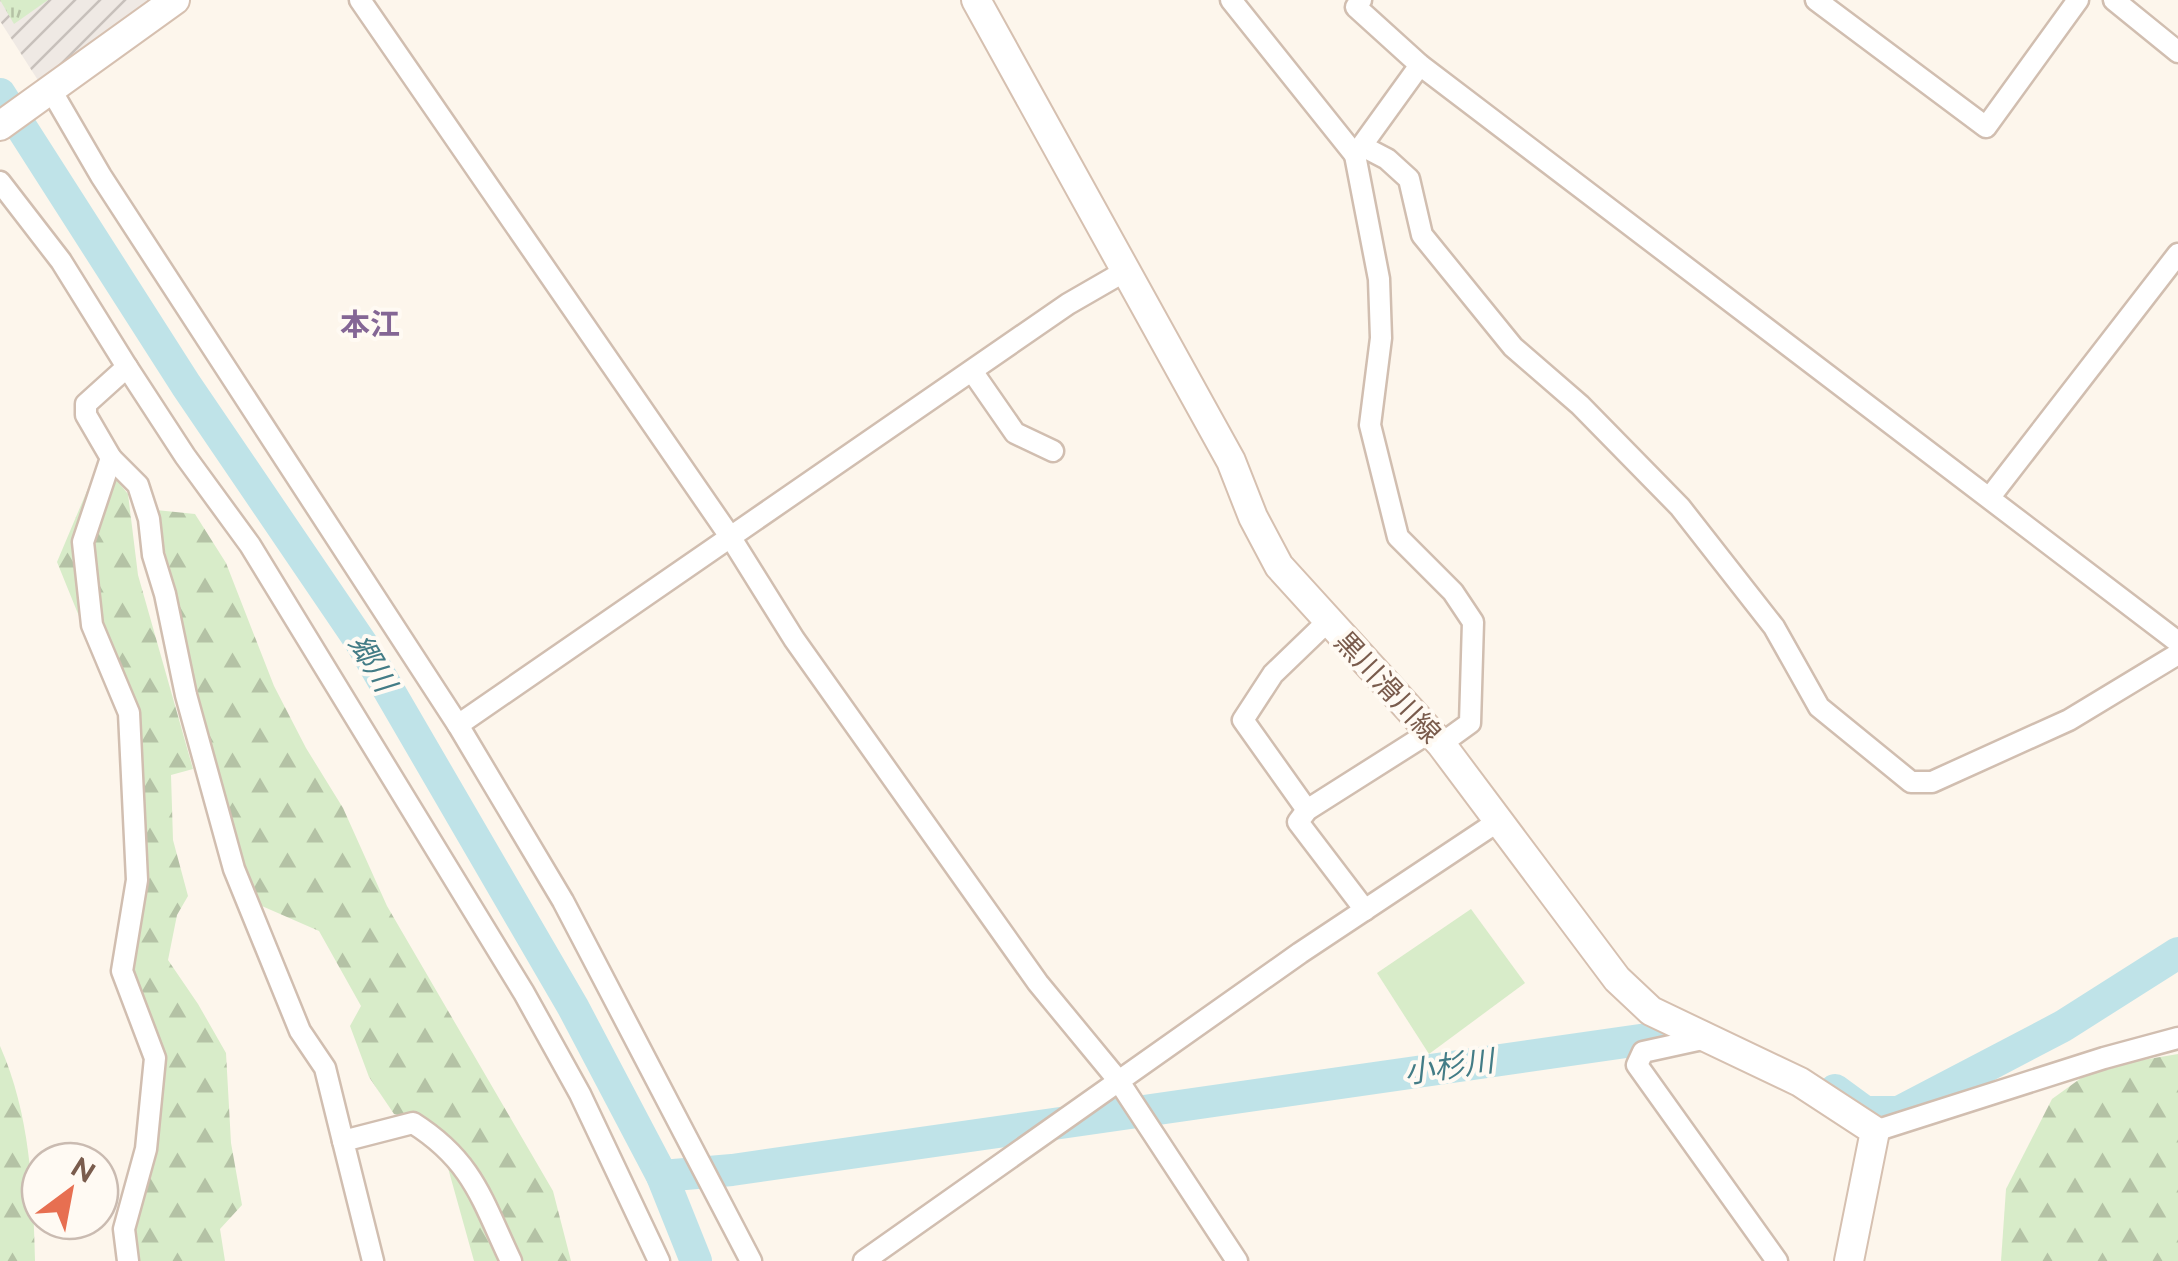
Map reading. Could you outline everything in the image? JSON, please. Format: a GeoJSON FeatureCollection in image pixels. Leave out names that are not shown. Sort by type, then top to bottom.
{"type":"FeatureCollection","features":[{"type":"Feature","properties":{"kind":"main road"},"geometry":{"type":"LineString","coordinates":[[0,126],[174,0]]}},
{"type":"Feature","properties":{"kind":"main road","name":"黒川滑川線"},"geometry":{"type":"LineString","coordinates":[[976,0],[1231,462],[1253,517],[1279,566],[1436,738],[1617,979],[1651,1010],[1800,1082],[1875,1131]]}},
{"type":"Feature","properties":{"kind":"main road"},"geometry":{"type":"LineString","coordinates":[[1848,1261],[1875,1131]]}},
{"type":"Feature","properties":{"kind":"street"},"geometry":{"type":"LineString","coordinates":[[360,0],[731,538],[794,638],[1038,983],[1118,1080],[1237,1261]]}},
{"type":"Feature","properties":{"kind":"street"},"geometry":{"type":"LineString","coordinates":[[1230,0],[1358,150],[1378,279],[1381,338],[1370,426],[1398,537],[1452,592],[1473,622],[1470,723],[1307,810],[1298,822],[1365,910]]}},
{"type":"Feature","properties":{"kind":"street"},"geometry":{"type":"LineString","coordinates":[[1361,0],[1356,6],[1420,64],[2178,642]]}},
{"type":"Feature","properties":{"kind":"street"},"geometry":{"type":"LineString","coordinates":[[1816,0],[1986,127],[2078,0]]}},
{"type":"Feature","properties":{"kind":"street"},"geometry":{"type":"LineString","coordinates":[[2114,0],[2178,52]]}},
{"type":"Feature","properties":{"kind":"street"},"geometry":{"type":"LineString","coordinates":[[1358,150],[1420,64]]}},
{"type":"Feature","properties":{"kind":"street"},"geometry":{"type":"LineString","coordinates":[[51,90],[118,203],[458,726],[563,900],[751,1261]]}},
{"type":"Feature","properties":{"kind":"street"},"geometry":{"type":"LineString","coordinates":[[1358,150],[1387,159],[1409,179],[1422,234],[1513,346],[1580,405],[1680,507],[1774,628],[1820,708],[1911,782],[1932,782],[2069,720],[2178,654]]}},
{"type":"Feature","properties":{"kind":"street"},"geometry":{"type":"LineString","coordinates":[[0,182],[61,261],[185,456],[250,545],[524,993],[580,1094],[660,1261]]}},
{"type":"Feature","properties":{"kind":"street"},"geometry":{"type":"LineString","coordinates":[[1990,497],[2178,254]]}},
{"type":"Feature","properties":{"kind":"street"},"geometry":{"type":"LineString","coordinates":[[458,726],[1068,304],[1127,270]]}},
{"type":"Feature","properties":{"kind":"street"},"geometry":{"type":"LineString","coordinates":[[127,368],[86,404],[86,415],[111,458],[138,485],[149,519],[152,555],[165,594],[186,694],[234,868],[300,1030],[326,1068],[373,1261]]}},
{"type":"Feature","properties":{"kind":"street"},"geometry":{"type":"LineString","coordinates":[[972,371],[1015,433],[1052,451]]}},
{"type":"Feature","properties":{"kind":"street"},"geometry":{"type":"LineString","coordinates":[[111,458],[83,542],[92,625],[129,713],[138,880],[122,971],[154,1058],[146,1149],[124,1229],[128,1261]]}},
{"type":"Feature","properties":{"kind":"street"},"geometry":{"type":"LineString","coordinates":[[1307,810],[1243,720],[1273,674],[1327,622]]}},
{"type":"Feature","properties":{"kind":"street"},"geometry":{"type":"LineString","coordinates":[[864,1261],[1118,1080],[1500,820]]}},
{"type":"Feature","properties":{"kind":"street"},"geometry":{"type":"LineString","coordinates":[[1707,1038],[1643,1052],[1637,1065],[1777,1261]]}},
{"type":"Feature","properties":{"kind":"street"},"geometry":{"type":"LineString","coordinates":[[1875,1131],[2178,1038]]}},
{"type":"Feature","properties":{"kind":"street"},"geometry":{"type":"LineString","coordinates":[[343,1140],[412,1123],[442,1141],[474,1179],[510,1261]]}},
{"type":"Feature","properties":{"kind":"shaded area"},"geometry":{"type":"Polygon","coordinates":[[[0,0],[159,0],[41,85],[0,21],[0,0]]]}},
{"type":"Feature","properties":{"kind":"green space"},"geometry":{"type":"Polygon","coordinates":[[[0,0],[48,0],[14,24],[0,0]]]}},
{"type":"Feature","properties":{"kind":"green space"},"geometry":{"type":"Polygon","coordinates":[[[100,460],[128,494],[138,575],[193,769],[171,775],[173,840],[188,896],[177,915],[168,960],[226,1053],[231,1143],[242,1205],[220,1229],[225,1261],[122,1261],[147,1063],[133,1020],[117,710],[57,562],[100,460]]]}},
{"type":"Feature","properties":{"kind":"green space"},"geometry":{"type":"Polygon","coordinates":[[[156,510],[195,514],[226,563],[274,686],[343,808],[387,906],[553,1191],[571,1261],[474,1261],[436,1125],[394,1114],[369,1077],[350,1026],[361,1006],[319,931],[255,903],[207,746],[156,510]]]}},
{"type":"Feature","properties":{"kind":"green space"},"geometry":{"type":"Polygon","coordinates":[[[1471,909],[1525,983],[1429,1054],[1377,973],[1471,909]]]}},
{"type":"Feature","properties":{"kind":"green space"},"geometry":{"type":"Polygon","coordinates":[[[0,1046],[18,1098],[26,1141],[20,1141],[20,1241],[34,1241],[35,1261],[0,1261],[0,1046]]]}},
{"type":"Feature","properties":{"kind":"green space"},"geometry":{"type":"Polygon","coordinates":[[[2178,1054],[2178,1261],[2001,1261],[2006,1189],[2052,1099],[2095,1068],[2178,1054]]]}},
{"type":"Feature","properties":{"kind":"waterway","name":"郷川"},"geometry":{"type":"LineString","coordinates":[[0,94],[186,385],[362,644],[573,1007],[662,1176],[696,1261]]}},
{"type":"Feature","properties":{"kind":"waterway","name":"小杉川"},"geometry":{"type":"LineString","coordinates":[[1835,1090],[1865,1112],[1899,1112],[2063,1026],[2178,953]]}},
{"type":"Feature","properties":{"kind":"waterway","name":"小杉川"},"geometry":{"type":"LineString","coordinates":[[662,1176],[732,1170],[1647,1039],[1703,1036]]}},
{"type":"Feature","properties":{"kind":"district","name":"本江"},"geometry":{"type":"Point","coordinates":[370,325]}}]}
